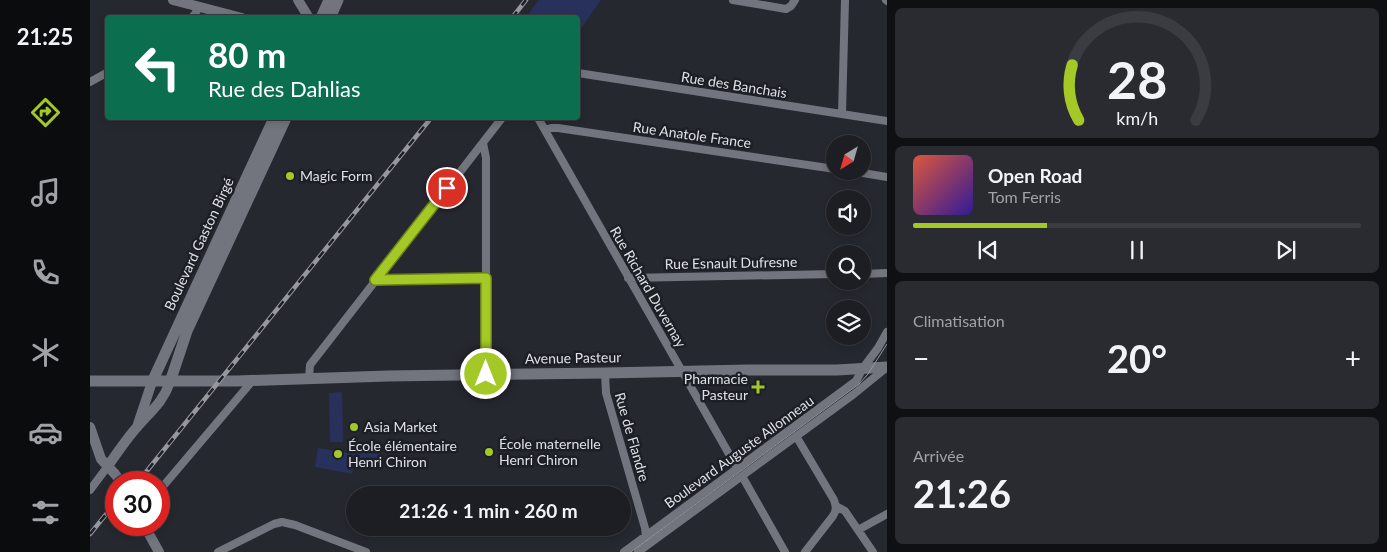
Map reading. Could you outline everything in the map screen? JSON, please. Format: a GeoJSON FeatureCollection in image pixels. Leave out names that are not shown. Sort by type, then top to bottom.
{"type":"FeatureCollection","features":[{"type":"Feature","properties":{"kind":"main road"},"geometry":{"type":"LineString","coordinates":[[322,15],[329,0]]}},
{"type":"Feature","properties":{"kind":"main road"},"geometry":{"type":"LineString","coordinates":[[331,15],[338,0]]}},
{"type":"Feature","properties":{"kind":"main road","name":"Boulevard Gaston Birgé"},"geometry":{"type":"LineString","coordinates":[[152,382],[273,120]]}},
{"type":"Feature","properties":{"kind":"main road","name":"Boulevard Gaston Birgé"},"geometry":{"type":"LineString","coordinates":[[170,382],[187,330],[285,120]]}},
{"type":"Feature","properties":{"kind":"main road","name":"Avenue Pasteur"},"geometry":{"type":"LineString","coordinates":[[90,382],[198,382],[486,374],[837,370],[887,367]]}},
{"type":"Feature","properties":{"kind":"street"},"geometry":{"type":"LineString","coordinates":[[174,0],[230,15]]}},
{"type":"Feature","properties":{"kind":"street"},"geometry":{"type":"LineString","coordinates":[[298,0],[307,15]]}},
{"type":"Feature","properties":{"kind":"street"},"geometry":{"type":"LineString","coordinates":[[733,0],[786,8],[791,6],[795,0]]}},
{"type":"Feature","properties":{"kind":"street"},"geometry":{"type":"LineString","coordinates":[[842,114],[846,0]]}},
{"type":"Feature","properties":{"kind":"street"},"geometry":{"type":"LineString","coordinates":[[194,15],[199,7]]}},
{"type":"Feature","properties":{"kind":"street"},"geometry":{"type":"LineString","coordinates":[[90,82],[105,74]]}},
{"type":"Feature","properties":{"kind":"street","name":"Rue des Banchais"},"geometry":{"type":"LineString","coordinates":[[580,74],[887,121]]}},
{"type":"Feature","properties":{"kind":"street"},"geometry":{"type":"LineString","coordinates":[[309,378],[310,365],[500,120]]}},
{"type":"Feature","properties":{"kind":"street","name":"Rue Richard Duvernay"},"geometry":{"type":"LineString","coordinates":[[539,120],[737,468]]}},
{"type":"Feature","properties":{"kind":"street","name":"Rue Anatole France"},"geometry":{"type":"LineString","coordinates":[[545,130],[558,128],[826,168]]}},
{"type":"Feature","properties":{"kind":"street"},"geometry":{"type":"LineString","coordinates":[[482,143],[486,158],[486,374]]}},
{"type":"Feature","properties":{"kind":"street"},"geometry":{"type":"LineString","coordinates":[[871,174],[887,177]]}},
{"type":"Feature","properties":{"kind":"street"},"geometry":{"type":"LineString","coordinates":[[871,274],[887,273]]}},
{"type":"Feature","properties":{"kind":"street","name":"Rue Esnault Dufresne"},"geometry":{"type":"LineString","coordinates":[[628,278],[826,274]]}},
{"type":"Feature","properties":{"kind":"street"},"geometry":{"type":"LineString","coordinates":[[375,280],[486,278]]}},
{"type":"Feature","properties":{"kind":"street","name":"Boulevard Auguste Allonneau"},"geometry":{"type":"LineString","coordinates":[[624,552],[649,544],[737,468],[856,381],[887,332]]}},
{"type":"Feature","properties":{"kind":"street"},"geometry":{"type":"LineString","coordinates":[[638,552],[887,367]]}},
{"type":"Feature","properties":{"kind":"street","name":"Rue de Flandre"},"geometry":{"type":"LineString","coordinates":[[605,373],[608,401],[649,544]]}},
{"type":"Feature","properties":{"kind":"street"},"geometry":{"type":"LineString","coordinates":[[170,478],[253,380]]}},
{"type":"Feature","properties":{"kind":"street"},"geometry":{"type":"LineString","coordinates":[[138,426],[152,382]]}},
{"type":"Feature","properties":{"kind":"street"},"geometry":{"type":"LineString","coordinates":[[90,490],[138,426],[158,406],[166,394],[170,382]]}},
{"type":"Feature","properties":{"kind":"street"},"geometry":{"type":"LineString","coordinates":[[90,427],[101,459],[112,471]]}},
{"type":"Feature","properties":{"kind":"street"},"geometry":{"type":"LineString","coordinates":[[796,436],[836,506],[833,516],[806,552]]}},
{"type":"Feature","properties":{"kind":"street"},"geometry":{"type":"LineString","coordinates":[[742,476],[784,552]]}},
{"type":"Feature","properties":{"kind":"street"},"geometry":{"type":"LineString","coordinates":[[836,506],[845,511],[873,552]]}},
{"type":"Feature","properties":{"kind":"street"},"geometry":{"type":"LineString","coordinates":[[858,530],[887,514]]}},
{"type":"Feature","properties":{"kind":"street"},"geometry":{"type":"LineString","coordinates":[[218,552],[274,524],[282,522],[295,525],[366,552]]}},
{"type":"Feature","properties":{"kind":"street"},"geometry":{"type":"LineString","coordinates":[[150,536],[159,552]]}},
{"type":"Feature","properties":{"kind":"shaded area"},"geometry":{"type":"Polygon","coordinates":[[[539,0],[601,0],[580,30],[580,15],[528,15],[539,0]]]}},
{"type":"Feature","properties":{"kind":"shaded area"},"geometry":{"type":"Polygon","coordinates":[[[342,392],[343,442],[330,442],[329,393],[342,392]]]}},
{"type":"Feature","properties":{"kind":"shaded area"},"geometry":{"type":"Polygon","coordinates":[[[318,448],[355,454],[352,474],[315,467],[318,448]]]}},
{"type":"Feature","properties":{"kind":"shaded area"},"geometry":{"type":"Polygon","coordinates":[[[357,450],[379,454],[377,464],[355,460],[357,450]]]}},
{"type":"Feature","properties":{"kind":"tram line"},"geometry":{"type":"LineString","coordinates":[[631,552],[859,384],[868,374],[887,344]]}},
{"type":"Feature","properties":{"kind":"railway"},"geometry":{"type":"LineString","coordinates":[[514,15],[526,0]]}},
{"type":"Feature","properties":{"kind":"railway"},"geometry":{"type":"LineString","coordinates":[[147,471],[429,120]]}},
{"type":"Feature","properties":{"kind":"railway"},"geometry":{"type":"LineString","coordinates":[[90,534],[105,516]]}},
{"type":"Feature","properties":{"kind":"place","name":"Magic Form"},"geometry":{"type":"Point","coordinates":[290,176]}},
{"type":"Feature","properties":{"kind":"place","name":"Pharmacie Pasteur"},"geometry":{"type":"Point","coordinates":[758,387]}},
{"type":"Feature","properties":{"kind":"place","name":"Asia Market"},"geometry":{"type":"Point","coordinates":[354,427]}},
{"type":"Feature","properties":{"kind":"place","name":"École maternelle Henri Chiron"},"geometry":{"type":"Point","coordinates":[489,452]}},
{"type":"Feature","properties":{"kind":"place","name":"École élémentaire Henri Chiron"},"geometry":{"type":"Point","coordinates":[338,454]}},
{"type":"Feature","properties":{"kind":"route"},"geometry":{"type":"LineString","coordinates":[[447,188],[375,280],[486,278],[486,374]]}}]}
